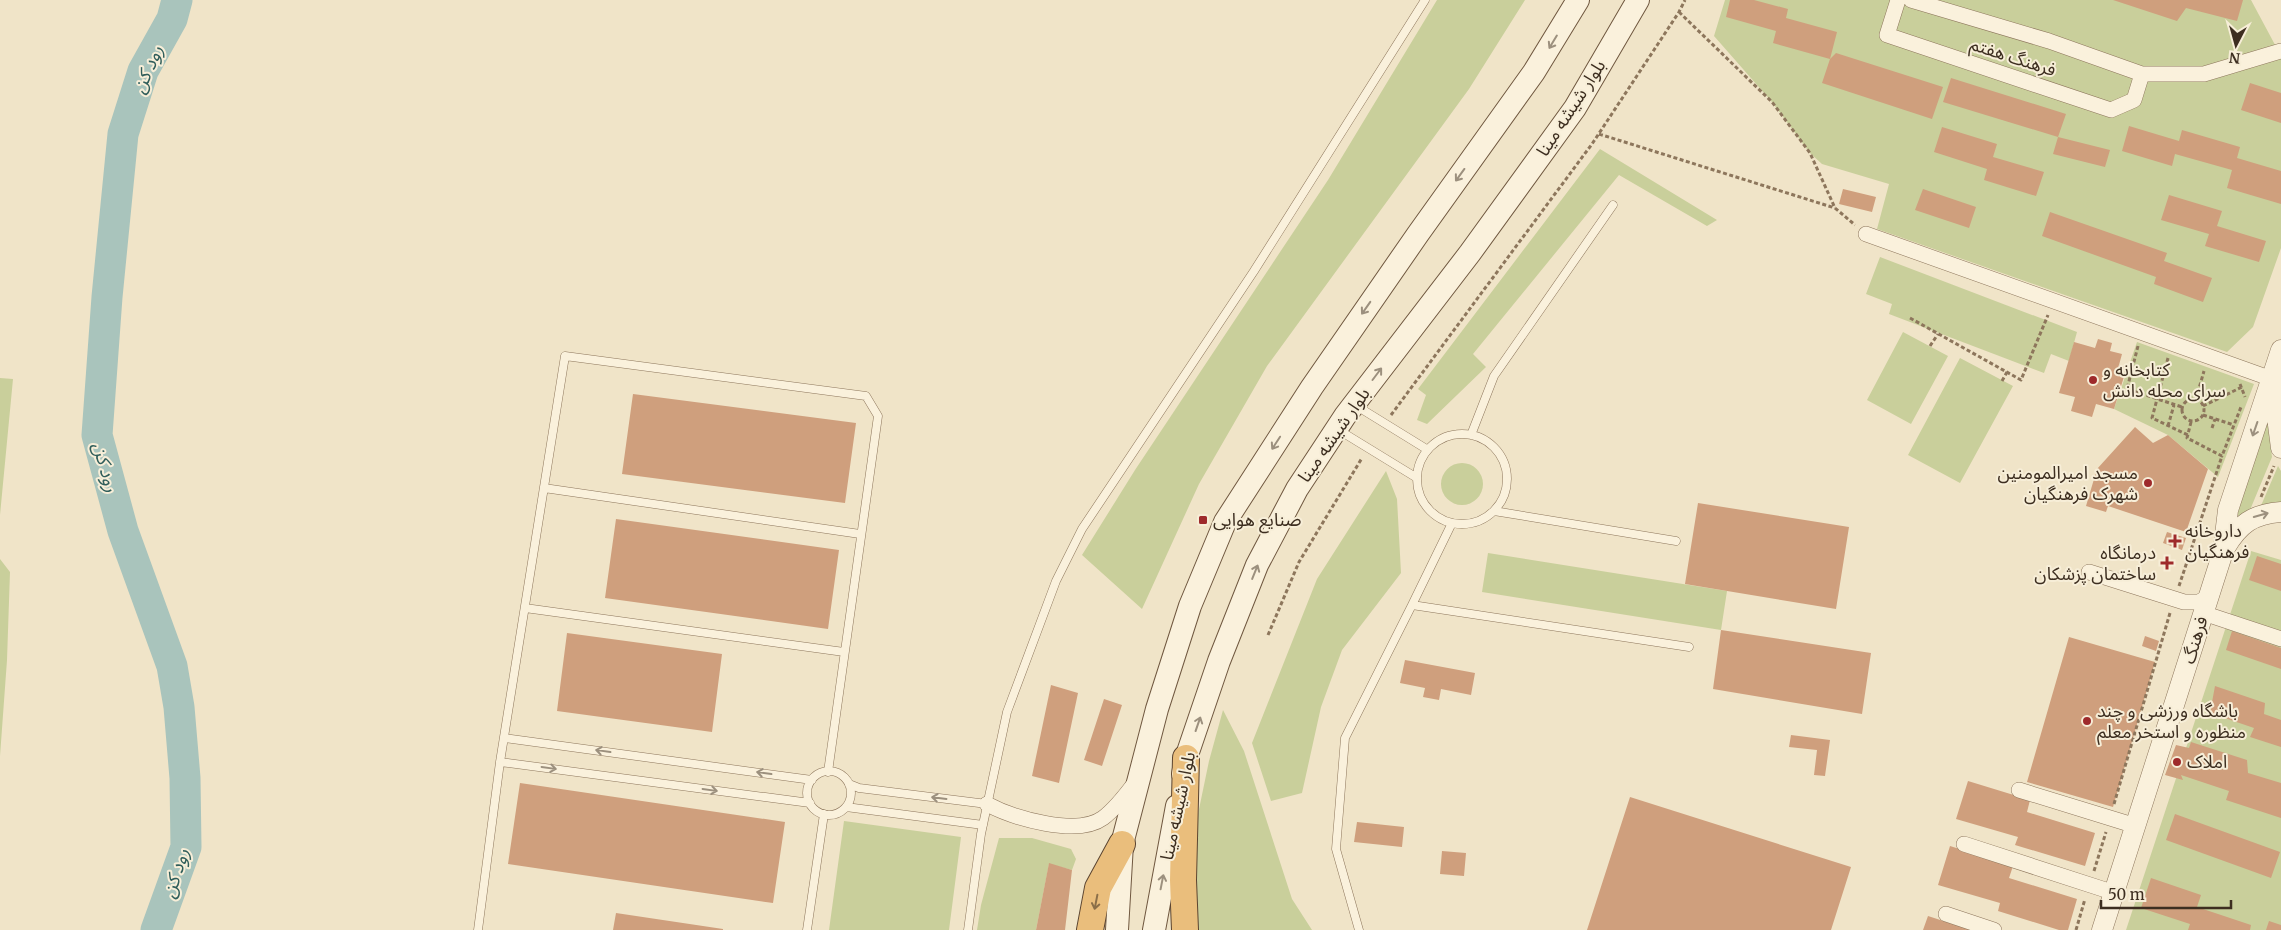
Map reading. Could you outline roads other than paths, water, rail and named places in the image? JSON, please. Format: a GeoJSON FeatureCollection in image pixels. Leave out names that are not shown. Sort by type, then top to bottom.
{"type":"FeatureCollection","features":[{"type":"Feature","properties":{"kind":"highway"},"geometry":{"type":"LineString","coordinates":[[1185,930],[1183,880],[1186,758]]}},
{"type":"Feature","properties":{"kind":"highway"},"geometry":{"type":"LineString","coordinates":[[1090,930],[1098,888],[1122,844]]}},
{"type":"Feature","properties":{"kind":"main road"},"geometry":{"type":"LineString","coordinates":[[1117,930],[1122,844],[1157,709],[1190,606],[1225,522],[1312,387],[1534,72],[1578,0]]}},
{"type":"Feature","properties":{"kind":"main road","name":"بلوار شیشه مینا"},"geometry":{"type":"LineString","coordinates":[[1154,930],[1186,758],[1219,661],[1257,565],[1297,489],[1336,429],[1470,253],[1575,108],[1638,0]]}},
{"type":"Feature","properties":{"kind":"street","name":"فرهنگ هفتم"},"geometry":{"type":"LineString","coordinates":[[1898,0],[1887,35],[2112,110],[2134,100],[2142,74]]}},
{"type":"Feature","properties":{"kind":"street","name":"فرهنگ هفتم"},"geometry":{"type":"LineString","coordinates":[[1911,0],[2049,41],[2142,74],[2204,74],[2281,51]]}},
{"type":"Feature","properties":{"kind":"street"},"geometry":{"type":"LineString","coordinates":[[1866,234],[2272,379],[2278,457]]}},
{"type":"Feature","properties":{"kind":"street","name":"فرهنگ"},"geometry":{"type":"LineString","coordinates":[[2102,930],[2116,893],[2223,552],[2228,510],[2281,350]]}},
{"type":"Feature","properties":{"kind":"street"},"geometry":{"type":"LineString","coordinates":[[2223,552],[2244,523],[2258,515],[2281,512]]}},
{"type":"Feature","properties":{"kind":"street"},"geometry":{"type":"LineString","coordinates":[[2089,572],[2174,600],[2199,602],[2281,638]]}},
{"type":"Feature","properties":{"kind":"street"},"geometry":{"type":"LineString","coordinates":[[987,804],[1004,813],[1071,827],[1102,820],[1122,800],[1140,776]]}},
{"type":"Feature","properties":{"kind":"street"},"geometry":{"type":"LineString","coordinates":[[2019,790],[2136,826]]}},
{"type":"Feature","properties":{"kind":"street"},"geometry":{"type":"LineString","coordinates":[[1964,844],[2116,893]]}},
{"type":"Feature","properties":{"kind":"street"},"geometry":{"type":"LineString","coordinates":[[1946,914],[1994,930]]}},
{"type":"Feature","properties":{"kind":"lane"},"geometry":{"type":"LineString","coordinates":[[968,930],[983,825],[1006,712],[1056,581],[1082,529],[1254,271],[1425,0]]}},
{"type":"Feature","properties":{"kind":"lane"},"geometry":{"type":"LineString","coordinates":[[1471,435],[1494,376],[1612,205]]}},
{"type":"Feature","properties":{"kind":"lane"},"geometry":{"type":"LineString","coordinates":[[478,930],[500,762],[565,356],[866,396],[878,416],[828,772]]}},
{"type":"Feature","properties":{"kind":"lane"},"geometry":{"type":"LineString","coordinates":[[1354,404],[1428,450]]}},
{"type":"Feature","properties":{"kind":"lane"},"geometry":{"type":"LineString","coordinates":[[1336,429],[1417,478]]}},
{"type":"Feature","properties":{"kind":"lane"},"geometry":{"type":"LineString","coordinates":[[1455,435],[1471,435],[1485,441],[1496,449],[1503,461],[1507,474],[1502,500],[1494,511],[1483,519],[1468,524],[1452,523],[1438,517],[1427,507],[1419,493],[1417,478],[1420,463],[1428,450],[1440,440],[1455,435]]}},
{"type":"Feature","properties":{"kind":"lane"},"geometry":{"type":"LineString","coordinates":[[544,488],[860,534]]}},
{"type":"Feature","properties":{"kind":"lane"},"geometry":{"type":"LineString","coordinates":[[1494,511],[1676,541]]}},
{"type":"Feature","properties":{"kind":"lane"},"geometry":{"type":"LineString","coordinates":[[1359,930],[1336,849],[1345,738],[1452,523]]}},
{"type":"Feature","properties":{"kind":"lane"},"geometry":{"type":"LineString","coordinates":[[1412,605],[1689,647]]}},
{"type":"Feature","properties":{"kind":"lane"},"geometry":{"type":"LineString","coordinates":[[525,608],[844,652]]}},
{"type":"Feature","properties":{"kind":"lane"},"geometry":{"type":"LineString","coordinates":[[504,738],[812,780]]}},
{"type":"Feature","properties":{"kind":"lane"},"geometry":{"type":"LineString","coordinates":[[500,762],[810,803]]}},
{"type":"Feature","properties":{"kind":"lane"},"geometry":{"type":"LineString","coordinates":[[849,784],[851,796],[846,807],[836,814],[824,814],[813,808],[810,803],[807,791],[812,780],[816,775],[828,772],[840,775],[849,784],[859,788],[987,804]]}},
{"type":"Feature","properties":{"kind":"lane"},"geometry":{"type":"LineString","coordinates":[[846,807],[983,825]]}},
{"type":"Feature","properties":{"kind":"lane"},"geometry":{"type":"LineString","coordinates":[[807,930],[824,814]]}},
{"type":"Feature","properties":{"kind":"waterway","name":"رود کن"},"geometry":{"type":"LineString","coordinates":[[156,930],[186,847],[185,778],[179,707],[172,666],[123,531],[97,435],[107,297],[123,134],[143,71],[172,19],[177,0]]}},
{"type":"Feature","properties":{"kind":"place","name":"کتابخانه و سرای محله دانش"},"geometry":{"type":"Point","coordinates":[2093,380]}},
{"type":"Feature","properties":{"kind":"place","name":"مسجد امیرالمومنین شهرک فرهنگیان"},"geometry":{"type":"Point","coordinates":[2148,483]}},
{"type":"Feature","properties":{"kind":"place","name":"صنایع هوایی"},"geometry":{"type":"Point","coordinates":[1203,520]}},
{"type":"Feature","properties":{"kind":"place","name":"داروخانه فرهنگیان"},"geometry":{"type":"Point","coordinates":[2175,541]}},
{"type":"Feature","properties":{"kind":"place","name":"درمانگاه ساختمان پزشکان"},"geometry":{"type":"Point","coordinates":[2167,563]}},
{"type":"Feature","properties":{"kind":"place","name":"باشگاه ورزشی و چند منظوره و استخر معلم"},"geometry":{"type":"Point","coordinates":[2087,721]}},
{"type":"Feature","properties":{"kind":"place","name":"املاک"},"geometry":{"type":"Point","coordinates":[2177,762]}}]}
